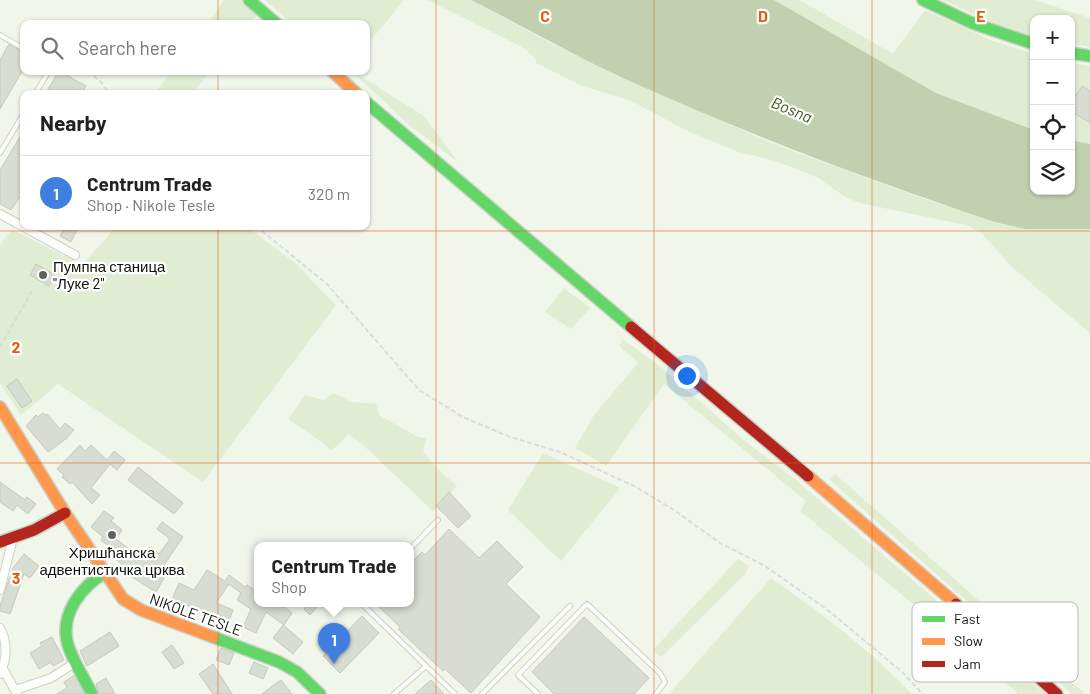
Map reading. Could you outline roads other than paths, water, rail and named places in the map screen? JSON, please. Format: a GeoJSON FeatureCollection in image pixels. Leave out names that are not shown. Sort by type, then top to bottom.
{"type":"FeatureCollection","features":[{"type":"Feature","properties":{"kind":"main road"},"geometry":{"type":"LineString","coordinates":[[249,0],[272,20]]}},
{"type":"Feature","properties":{"kind":"main road"},"geometry":{"type":"LineString","coordinates":[[923,0],[972,23],[1030,43]]}},
{"type":"Feature","properties":{"kind":"main road"},"geometry":{"type":"LineString","coordinates":[[1075,54],[1090,56]]}},
{"type":"Feature","properties":{"kind":"main road"},"geometry":{"type":"LineString","coordinates":[[336,75],[353,90]]}},
{"type":"Feature","properties":{"kind":"main road"},"geometry":{"type":"LineString","coordinates":[[370,106],[447,173],[878,535],[953,602]]}},
{"type":"Feature","properties":{"kind":"main road","name":"NIKOLE TESLE"},"geometry":{"type":"LineString","coordinates":[[0,407],[65,513],[119,595],[132,605],[279,662],[297,672],[320,694]]}},
{"type":"Feature","properties":{"kind":"main road"},"geometry":{"type":"LineString","coordinates":[[0,542],[46,525],[65,513]]}},
{"type":"Feature","properties":{"kind":"main road"},"geometry":{"type":"LineString","coordinates":[[92,694],[67,642],[68,623],[81,592],[104,573]]}},
{"type":"Feature","properties":{"kind":"main road"},"geometry":{"type":"LineString","coordinates":[[1043,682],[1057,694]]}},
{"type":"Feature","properties":{"kind":"street"},"geometry":{"type":"LineString","coordinates":[[0,214],[20,225]]}},
{"type":"Feature","properties":{"kind":"street"},"geometry":{"type":"LineString","coordinates":[[29,230],[75,255]]}},
{"type":"Feature","properties":{"kind":"street"},"geometry":{"type":"LineString","coordinates":[[0,590],[13,538]]}},
{"type":"Feature","properties":{"kind":"street"},"geometry":{"type":"LineString","coordinates":[[0,628],[5,642],[5,662],[1,671],[16,692],[51,678],[76,662]]}},
{"type":"Feature","properties":{"kind":"lane"},"geometry":{"type":"LineString","coordinates":[[0,35],[20,47]]}},
{"type":"Feature","properties":{"kind":"lane"},"geometry":{"type":"LineString","coordinates":[[37,90],[47,75]]}},
{"type":"Feature","properties":{"kind":"lane"},"geometry":{"type":"LineString","coordinates":[[0,153],[20,120]]}},
{"type":"Feature","properties":{"kind":"lane"},"geometry":{"type":"LineString","coordinates":[[414,545],[438,520]]}},
{"type":"Feature","properties":{"kind":"lane"},"geometry":{"type":"LineString","coordinates":[[538,694],[518,674],[587,604],[660,673],[665,682],[656,694]]}},
{"type":"Feature","properties":{"kind":"lane"},"geometry":{"type":"LineString","coordinates":[[482,694],[570,606]]}},
{"type":"Feature","properties":{"kind":"lane"},"geometry":{"type":"LineString","coordinates":[[365,607],[455,694]]}},
{"type":"Feature","properties":{"kind":"lane"},"geometry":{"type":"LineString","coordinates":[[394,694],[426,666]]}},
{"type":"Feature","properties":{"kind":"water","name":"Bosna"},"geometry":{"type":"Polygon","coordinates":[[[471,0],[774,0],[936,93],[1030,128],[1030,195],[1075,195],[1075,141],[1090,144],[1090,229],[1025,229],[995,222],[901,190],[714,118],[623,78],[471,0]]]}},
{"type":"Feature","properties":{"kind":"place","name":"Пумпна станица \"Луке 2\""},"geometry":{"type":"Point","coordinates":[43,275]}},
{"type":"Feature","properties":{"kind":"place","name":"Хришћанска адвентистичка црква"},"geometry":{"type":"Point","coordinates":[112,535]}},
{"type":"Feature","properties":{"kind":"place","name":"Centrum Trade"},"geometry":{"type":"Point","coordinates":[334,664]}}]}
